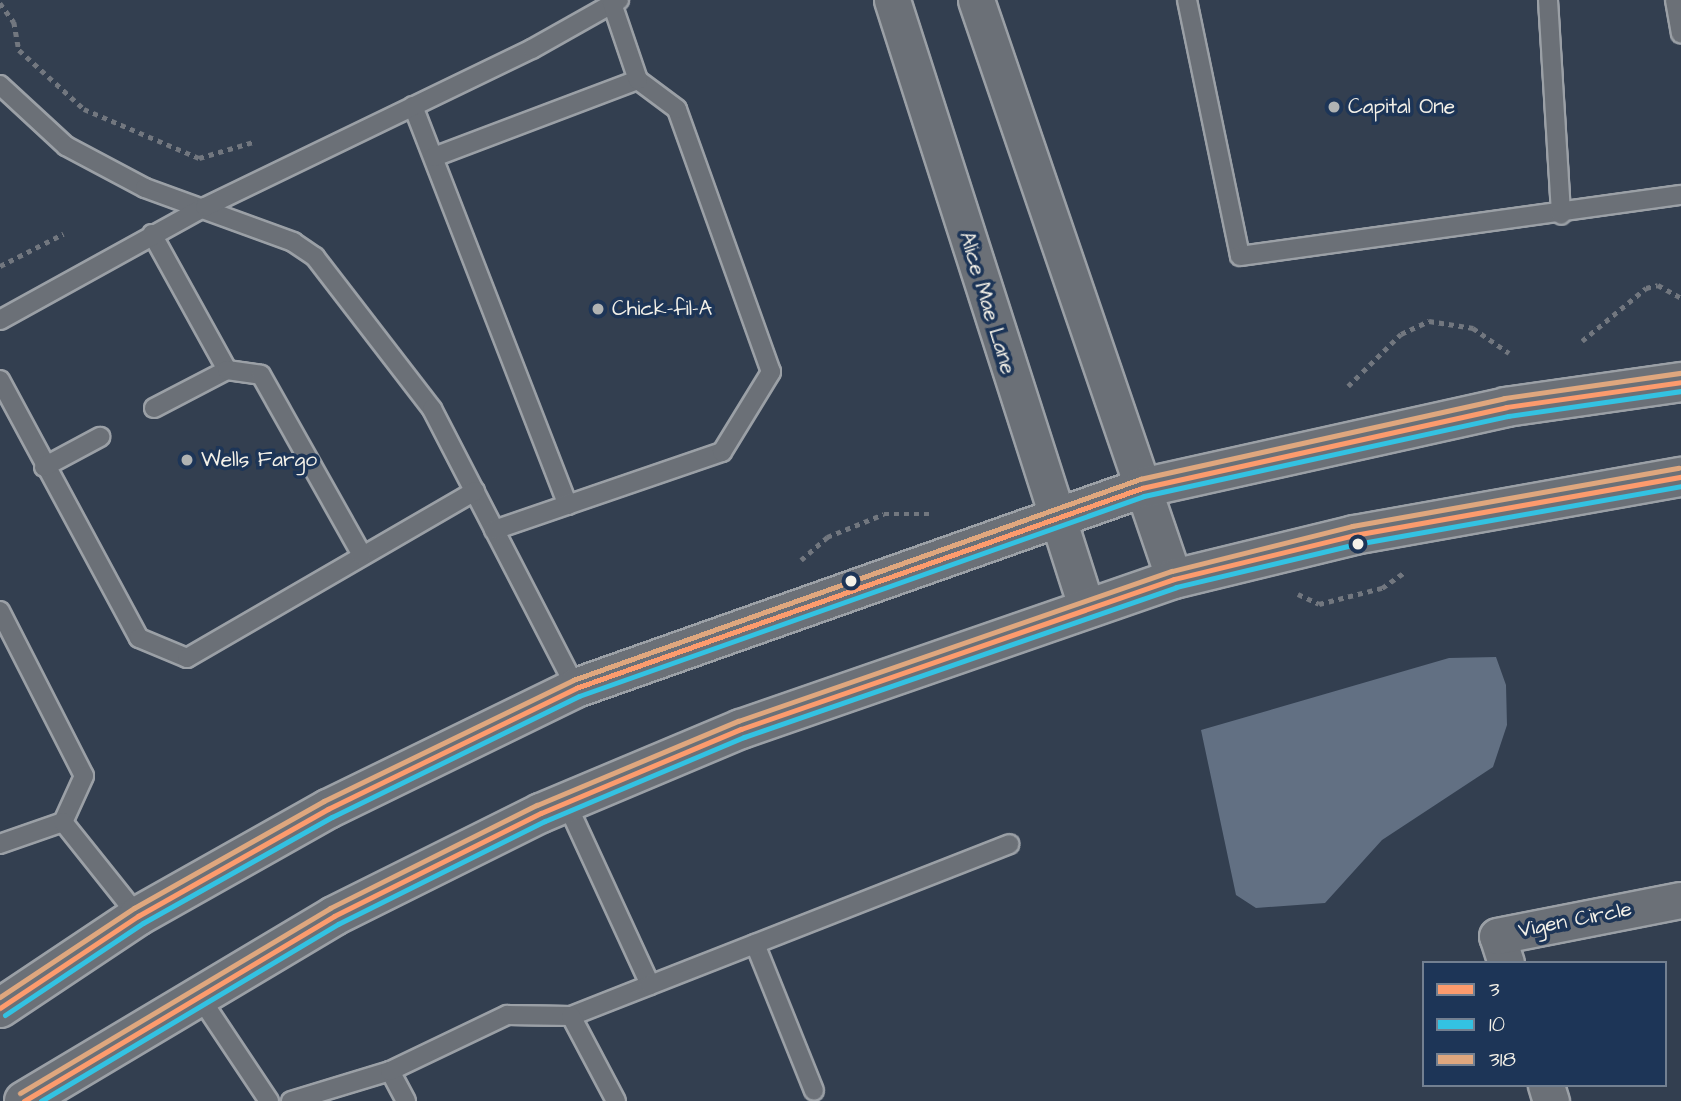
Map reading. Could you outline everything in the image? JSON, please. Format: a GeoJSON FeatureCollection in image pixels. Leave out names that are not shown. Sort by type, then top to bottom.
{"type":"FeatureCollection","features":[{"type":"Feature","properties":{"kind":"main road"},"geometry":{"type":"LineString","coordinates":[[0,1008],[138,916],[328,809],[576,688],[1056,515],[1142,488],[1506,407],[1681,382]]}},
{"type":"Feature","properties":{"kind":"main road"},"geometry":{"type":"LineString","coordinates":[[24,1101],[197,993],[334,916],[566,802],[741,729],[1086,606],[1174,579],[1354,535],[1681,477]]}},
{"type":"Feature","properties":{"kind":"street","name":"Alice Mae Lane"},"geometry":{"type":"LineString","coordinates":[[892,0],[1086,606]]}},
{"type":"Feature","properties":{"kind":"street"},"geometry":{"type":"LineString","coordinates":[[976,0],[1174,579]]}},
{"type":"Feature","properties":{"kind":"street","name":"Vigen Circle"},"geometry":{"type":"LineString","coordinates":[[1505,961],[1497,936],[1681,900]]}},
{"type":"Feature","properties":{"kind":"lane"},"geometry":{"type":"LineString","coordinates":[[1186,0],[1240,256],[1561,215],[1681,195]]}},
{"type":"Feature","properties":{"kind":"lane"},"geometry":{"type":"LineString","coordinates":[[1548,0],[1561,215]]}},
{"type":"Feature","properties":{"kind":"lane"},"geometry":{"type":"LineString","coordinates":[[1675,0],[1681,33]]}},
{"type":"Feature","properties":{"kind":"lane"},"geometry":{"type":"LineString","coordinates":[[0,320],[152,234],[413,106],[615,1],[638,80],[677,108],[771,372],[722,452],[495,530]]}},
{"type":"Feature","properties":{"kind":"lane"},"geometry":{"type":"LineString","coordinates":[[433,157],[638,80]]}},
{"type":"Feature","properties":{"kind":"lane"},"geometry":{"type":"LineString","coordinates":[[0,85],[66,146],[145,188],[205,207],[315,257],[432,409],[576,688]]}},
{"type":"Feature","properties":{"kind":"lane"},"geometry":{"type":"LineString","coordinates":[[413,106],[568,505]]}},
{"type":"Feature","properties":{"kind":"lane"},"geometry":{"type":"LineString","coordinates":[[152,234],[227,370]]}},
{"type":"Feature","properties":{"kind":"lane"},"geometry":{"type":"LineString","coordinates":[[154,408],[227,370],[261,375],[276,395],[362,555]]}},
{"type":"Feature","properties":{"kind":"lane"},"geometry":{"type":"LineString","coordinates":[[0,380],[44,467],[138,638],[187,658],[475,491]]}},
{"type":"Feature","properties":{"kind":"lane"},"geometry":{"type":"LineString","coordinates":[[44,467],[100,437]]}},
{"type":"Feature","properties":{"kind":"lane"},"geometry":{"type":"LineString","coordinates":[[0,611],[84,776],[63,822],[0,844]]}},
{"type":"Feature","properties":{"kind":"lane"},"geometry":{"type":"LineString","coordinates":[[566,802],[650,985]]}},
{"type":"Feature","properties":{"kind":"lane"},"geometry":{"type":"LineString","coordinates":[[63,822],[138,916]]}},
{"type":"Feature","properties":{"kind":"lane"},"geometry":{"type":"LineString","coordinates":[[291,1101],[390,1071],[507,1015],[571,1016],[1009,844]]}},
{"type":"Feature","properties":{"kind":"lane"},"geometry":{"type":"LineString","coordinates":[[755,944],[814,1091]]}},
{"type":"Feature","properties":{"kind":"lane"},"geometry":{"type":"LineString","coordinates":[[197,993],[269,1101]]}},
{"type":"Feature","properties":{"kind":"lane"},"geometry":{"type":"LineString","coordinates":[[571,1016],[616,1101]]}},
{"type":"Feature","properties":{"kind":"lane"},"geometry":{"type":"LineString","coordinates":[[390,1071],[406,1101]]}},
{"type":"Feature","properties":{"kind":"path"},"geometry":{"type":"LineString","coordinates":[[0,3],[27,60],[95,114],[199,158],[253,142]]}},
{"type":"Feature","properties":{"kind":"path"},"geometry":{"type":"LineString","coordinates":[[0,266],[63,234]]}},
{"type":"Feature","properties":{"kind":"path"},"geometry":{"type":"LineString","coordinates":[[1582,341],[1646,288],[1658,285],[1681,298]]}},
{"type":"Feature","properties":{"kind":"path"},"geometry":{"type":"LineString","coordinates":[[1348,386],[1401,334],[1429,321],[1473,328],[1509,353]]}},
{"type":"Feature","properties":{"kind":"path"},"geometry":{"type":"LineString","coordinates":[[816,550],[827,537],[884,514],[940,513]]}},
{"type":"Feature","properties":{"kind":"path"},"geometry":{"type":"LineString","coordinates":[[1311,597],[1319,604],[1382,588],[1389,580]]}},
{"type":"Feature","properties":{"kind":"water"},"geometry":{"type":"Polygon","coordinates":[[[1496,657],[1506,685],[1507,725],[1493,767],[1382,840],[1325,903],[1256,908],[1236,895],[1201,730],[1449,658],[1496,657]]]}},
{"type":"Feature","properties":{"kind":"transit line","name":"318"},"geometry":{"type":"LineString","coordinates":[[0,997],[134,908],[324,801],[573,680],[1140,479],[1504,398],[1680,373]]}},
{"type":"Feature","properties":{"kind":"transit line","name":"3"},"geometry":{"type":"LineString","coordinates":[[0,1008],[138,916],[328,809],[576,688],[1142,488],[1506,407],[1681,382]]}},
{"type":"Feature","properties":{"kind":"transit line","name":"10"},"geometry":{"type":"LineString","coordinates":[[5,1015],[143,923],[332,817],[579,696],[1144,496],[1508,416],[1681,391]]}},
{"type":"Feature","properties":{"kind":"transit line","name":"318"},"geometry":{"type":"LineString","coordinates":[[20,1093],[330,908],[537,805],[738,721],[1172,571],[1352,526],[1679,468]]}},
{"type":"Feature","properties":{"kind":"transit line","name":"3"},"geometry":{"type":"LineString","coordinates":[[24,1101],[334,916],[541,813],[741,729],[1174,579],[1354,535],[1681,477]]}},
{"type":"Feature","properties":{"kind":"transit line","name":"10"},"geometry":{"type":"LineString","coordinates":[[41,1101],[338,924],[545,821],[744,737],[1176,587],[1356,544],[1681,486]]}},
{"type":"Feature","properties":{"kind":"place","name":"Capital One"},"geometry":{"type":"Point","coordinates":[1334,107]}},
{"type":"Feature","properties":{"kind":"place","name":"Chick-fil-A"},"geometry":{"type":"Point","coordinates":[598,309]}},
{"type":"Feature","properties":{"kind":"place","name":"Wells Fargo"},"geometry":{"type":"Point","coordinates":[187,460]}}]}
